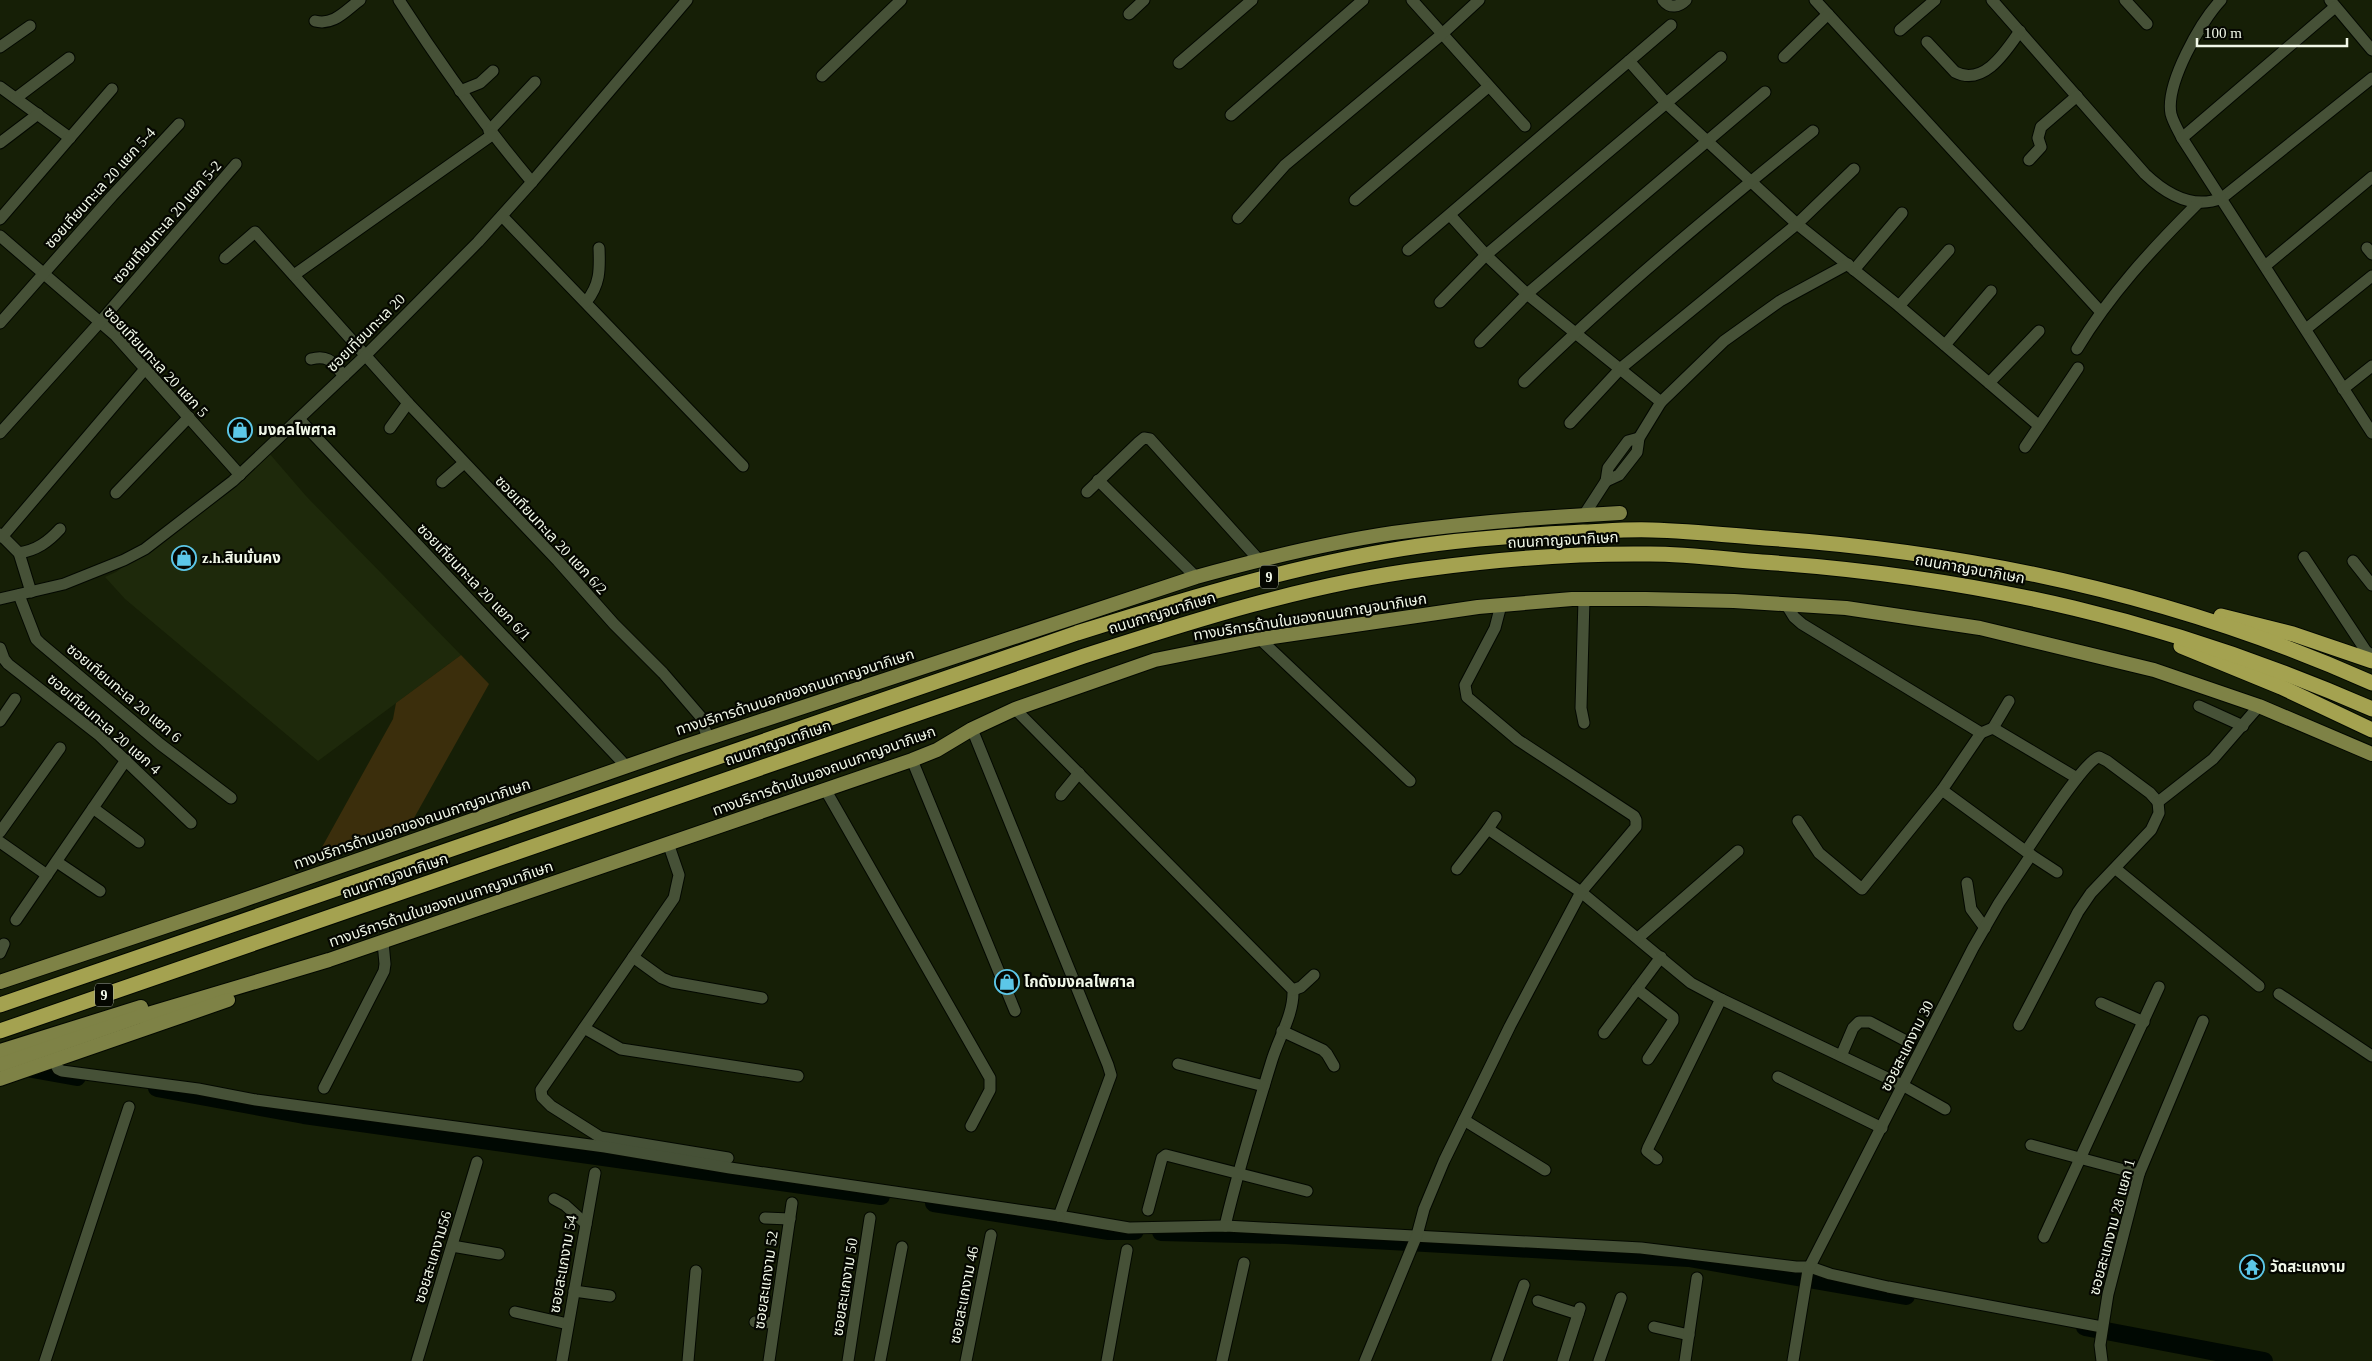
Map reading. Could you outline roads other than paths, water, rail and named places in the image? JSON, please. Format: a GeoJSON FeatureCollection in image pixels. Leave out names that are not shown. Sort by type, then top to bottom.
{"type":"FeatureCollection","features":[{"type":"Feature","properties":{"kind":"highway","name":"ถนนกาญจนาภิเษก"},"geometry":{"type":"LineString","coordinates":[[0,1005],[1077,633],[1198,595],[1321,564],[1419,546],[1530,535],[1648,530],[1902,550],[2021,571],[2134,598],[2253,636],[2372,683]]}},
{"type":"Feature","properties":{"kind":"highway","name":"ถนนกาญจนาภิเษก"},"geometry":{"type":"LineString","coordinates":[[0,1031],[1084,656],[1206,616],[1326,587],[1422,569],[1536,557],[1651,554],[1847,568],[1904,575],[1972,586],[2078,608],[2221,649],[2372,709]]}},
{"type":"Feature","properties":{"kind":"highway"},"geometry":{"type":"LineString","coordinates":[[2134,598],[2270,627],[2372,661]]}},
{"type":"Feature","properties":{"kind":"highway"},"geometry":{"type":"LineString","coordinates":[[2078,608],[2241,670],[2372,730]]}},
{"type":"Feature","properties":{"kind":"main road","name":"ทางบริการด้านนอกของถนนกาญจนาภิเษก"},"geometry":{"type":"LineString","coordinates":[[0,981],[235,903],[708,738],[1196,576],[1259,560],[1392,534],[1498,521],[1620,512]]}},
{"type":"Feature","properties":{"kind":"main road","name":"ทางบริการด้านในของถนนกาญจนาภิเษก"},"geometry":{"type":"LineString","coordinates":[[0,1065],[138,1017],[329,960],[912,760],[937,750],[972,729],[1014,709],[1155,660],[1260,639],[1501,605],[1584,599],[1710,600],[1846,608],[1980,628],[2125,662],[2259,706],[2372,754]]}},
{"type":"Feature","properties":{"kind":"main road"},"geometry":{"type":"LineString","coordinates":[[0,1051],[155,1003],[329,960]]}},
{"type":"Feature","properties":{"kind":"main road"},"geometry":{"type":"LineString","coordinates":[[4,1078],[233,998],[329,960]]}},
{"type":"Feature","properties":{"kind":"street"},"geometry":{"type":"LineString","coordinates":[[315,21],[331,22],[360,0]]}},
{"type":"Feature","properties":{"kind":"street"},"geometry":{"type":"LineString","coordinates":[[399,0],[490,133],[532,182]]}},
{"type":"Feature","properties":{"kind":"street","name":"ซอยเทียนทะเล 20"},"geometry":{"type":"LineString","coordinates":[[0,599],[100,571],[145,549],[240,475],[365,356],[502,216],[687,0]]}},
{"type":"Feature","properties":{"kind":"street"},"geometry":{"type":"LineString","coordinates":[[822,76],[901,0]]}},
{"type":"Feature","properties":{"kind":"street"},"geometry":{"type":"LineString","coordinates":[[1129,14],[1144,0]]}},
{"type":"Feature","properties":{"kind":"street"},"geometry":{"type":"LineString","coordinates":[[1179,63],[1252,0]]}},
{"type":"Feature","properties":{"kind":"street"},"geometry":{"type":"LineString","coordinates":[[1231,115],[1363,0]]}},
{"type":"Feature","properties":{"kind":"street"},"geometry":{"type":"LineString","coordinates":[[1412,0],[1488,87],[1525,126]]}},
{"type":"Feature","properties":{"kind":"street"},"geometry":{"type":"LineString","coordinates":[[1238,218],[1285,165],[1479,0]]}},
{"type":"Feature","properties":{"kind":"street"},"geometry":{"type":"LineString","coordinates":[[1663,0],[1666,4],[1673,6],[1686,0]]}},
{"type":"Feature","properties":{"kind":"street"},"geometry":{"type":"LineString","coordinates":[[1815,0],[2100,311]]}},
{"type":"Feature","properties":{"kind":"street"},"geometry":{"type":"LineString","coordinates":[[1900,30],[1936,0]]}},
{"type":"Feature","properties":{"kind":"street"},"geometry":{"type":"LineString","coordinates":[[1992,0],[2157,185],[2168,192],[2198,204]]}},
{"type":"Feature","properties":{"kind":"street"},"geometry":{"type":"LineString","coordinates":[[2125,0],[2148,24]]}},
{"type":"Feature","properties":{"kind":"street"},"geometry":{"type":"LineString","coordinates":[[2221,0],[2197,31],[2176,82],[2171,103],[2171,113],[2182,138],[2372,433]]}},
{"type":"Feature","properties":{"kind":"street"},"geometry":{"type":"LineString","coordinates":[[2182,138],[2333,3],[2372,50]]}},
{"type":"Feature","properties":{"kind":"street"},"geometry":{"type":"LineString","coordinates":[[1784,57],[1828,14]]}},
{"type":"Feature","properties":{"kind":"street"},"geometry":{"type":"LineString","coordinates":[[1408,250],[1671,25]]}},
{"type":"Feature","properties":{"kind":"street"},"geometry":{"type":"LineString","coordinates":[[0,48],[30,26]]}},
{"type":"Feature","properties":{"kind":"street"},"geometry":{"type":"LineString","coordinates":[[1927,42],[1955,72],[1961,75],[1974,74],[1988,70],[2020,32]]}},
{"type":"Feature","properties":{"kind":"street"},"geometry":{"type":"LineString","coordinates":[[1440,302],[1486,255],[1667,104],[1720,57]]}},
{"type":"Feature","properties":{"kind":"street"},"geometry":{"type":"LineString","coordinates":[[69,58],[6,93],[70,138]]}},
{"type":"Feature","properties":{"kind":"street"},"geometry":{"type":"LineString","coordinates":[[1629,61],[1667,104],[1797,224],[1899,306],[2038,425]]}},
{"type":"Feature","properties":{"kind":"street"},"geometry":{"type":"LineString","coordinates":[[460,91],[480,83],[493,71]]}},
{"type":"Feature","properties":{"kind":"street"},"geometry":{"type":"LineString","coordinates":[[2077,349],[2100,311],[2136,268],[2198,204],[2222,198],[2372,78]]}},
{"type":"Feature","properties":{"kind":"street"},"geometry":{"type":"LineString","coordinates":[[294,275],[490,133],[535,82]]}},
{"type":"Feature","properties":{"kind":"street"},"geometry":{"type":"LineString","coordinates":[[1355,200],[1488,87]]}},
{"type":"Feature","properties":{"kind":"street"},"geometry":{"type":"LineString","coordinates":[[0,219],[112,89]]}},
{"type":"Feature","properties":{"kind":"street"},"geometry":{"type":"LineString","coordinates":[[1480,342],[1527,294],[1765,92]]}},
{"type":"Feature","properties":{"kind":"street"},"geometry":{"type":"LineString","coordinates":[[2029,160],[2041,147],[2038,138],[2041,126],[2077,96]]}},
{"type":"Feature","properties":{"kind":"street"},"geometry":{"type":"LineString","coordinates":[[0,143],[38,114]]}},
{"type":"Feature","properties":{"kind":"street","name":"ซอยเทียนทะเล 20 แยก 5-4"},"geometry":{"type":"LineString","coordinates":[[0,323],[179,124]]}},
{"type":"Feature","properties":{"kind":"street"},"geometry":{"type":"LineString","coordinates":[[1524,382],[1574,333],[1750,182],[1813,131]]}},
{"type":"Feature","properties":{"kind":"street","name":"ซอยเทียนทะเล 20 แยก 5-2"},"geometry":{"type":"LineString","coordinates":[[0,433],[100,322],[236,164]]}},
{"type":"Feature","properties":{"kind":"street"},"geometry":{"type":"LineString","coordinates":[[1570,423],[1621,368],[1797,224],[1854,169]]}},
{"type":"Feature","properties":{"kind":"street"},"geometry":{"type":"LineString","coordinates":[[2265,266],[2372,177]]}},
{"type":"Feature","properties":{"kind":"street"},"geometry":{"type":"LineString","coordinates":[[1584,515],[1606,481],[1619,475],[1637,452],[1639,438],[1661,402],[1724,341],[1780,300],[1851,267],[1902,213]]}},
{"type":"Feature","properties":{"kind":"street"},"geometry":{"type":"LineString","coordinates":[[1450,215],[1486,255],[1527,294],[1661,402]]}},
{"type":"Feature","properties":{"kind":"street"},"geometry":{"type":"LineString","coordinates":[[502,216],[743,466]]}},
{"type":"Feature","properties":{"kind":"street","name":"ซอยเทียนทะเล 20 แยก 6/2"},"geometry":{"type":"LineString","coordinates":[[225,258],[255,232],[408,403],[663,673],[700,716],[708,738]]}},
{"type":"Feature","properties":{"kind":"street","name":"ซอยเทียนทะเล 20 แยก 5"},"geometry":{"type":"LineString","coordinates":[[0,236],[100,322],[189,417],[240,475]]}},
{"type":"Feature","properties":{"kind":"street"},"geometry":{"type":"LineString","coordinates":[[586,302],[594,292],[599,281],[599,248]]}},
{"type":"Feature","properties":{"kind":"street"},"geometry":{"type":"LineString","coordinates":[[1899,306],[1949,250]]}},
{"type":"Feature","properties":{"kind":"street"},"geometry":{"type":"LineString","coordinates":[[2306,330],[2372,276]]}},
{"type":"Feature","properties":{"kind":"street"},"geometry":{"type":"LineString","coordinates":[[1945,345],[1991,291]]}},
{"type":"Feature","properties":{"kind":"street"},"geometry":{"type":"LineString","coordinates":[[1989,383],[2039,331]]}},
{"type":"Feature","properties":{"kind":"street"},"geometry":{"type":"LineString","coordinates":[[311,359],[323,356],[344,376]]}},
{"type":"Feature","properties":{"kind":"street"},"geometry":{"type":"LineString","coordinates":[[2344,389],[2372,366]]}},
{"type":"Feature","properties":{"kind":"street"},"geometry":{"type":"LineString","coordinates":[[2025,447],[2078,368]]}},
{"type":"Feature","properties":{"kind":"street"},"geometry":{"type":"LineString","coordinates":[[60,529],[49,541],[33,550],[19,553],[1,536],[145,369]]}},
{"type":"Feature","properties":{"kind":"street"},"geometry":{"type":"LineString","coordinates":[[390,428],[408,403]]}},
{"type":"Feature","properties":{"kind":"street"},"geometry":{"type":"LineString","coordinates":[[116,493],[189,417]]}},
{"type":"Feature","properties":{"kind":"street","name":"ซอยเทียนทะเล 20 แยก 6/1"},"geometry":{"type":"LineString","coordinates":[[299,419],[626,766]]}},
{"type":"Feature","properties":{"kind":"street"},"geometry":{"type":"LineString","coordinates":[[1087,492],[1139,442],[1144,438],[1150,439],[1259,560]]}},
{"type":"Feature","properties":{"kind":"street"},"geometry":{"type":"LineString","coordinates":[[442,482],[464,463]]}},
{"type":"Feature","properties":{"kind":"street"},"geometry":{"type":"LineString","coordinates":[[1098,480],[1196,576]]}},
{"type":"Feature","properties":{"kind":"street","name":"ซอยเทียนทะเล 20 แยก 6"},"geometry":{"type":"LineString","coordinates":[[19,553],[25,593],[36,639],[160,744],[230,798]]}},
{"type":"Feature","properties":{"kind":"street"},"geometry":{"type":"LineString","coordinates":[[2304,557],[2366,651],[2372,655]]}},
{"type":"Feature","properties":{"kind":"street"},"geometry":{"type":"LineString","coordinates":[[2353,561],[2372,585]]}},
{"type":"Feature","properties":{"kind":"street"},"geometry":{"type":"LineString","coordinates":[[1584,599],[1581,708],[1584,723]]}},
{"type":"Feature","properties":{"kind":"street"},"geometry":{"type":"LineString","coordinates":[[1786,604],[1802,624],[1981,733]]}},
{"type":"Feature","properties":{"kind":"street"},"geometry":{"type":"LineString","coordinates":[[1365,1361],[1417,1235],[1431,1193],[1510,1026],[1582,892],[1636,827],[1634,816],[1518,740],[1467,697],[1465,685],[1495,628],[1501,605]]}},
{"type":"Feature","properties":{"kind":"street"},"geometry":{"type":"LineString","coordinates":[[1260,639],[1410,780]]}},
{"type":"Feature","properties":{"kind":"street","name":"ซอยเทียนทะเล 20 แยก 4"},"geometry":{"type":"LineString","coordinates":[[0,648],[8,664],[75,716],[126,760],[191,822]]}},
{"type":"Feature","properties":{"kind":"street"},"geometry":{"type":"LineString","coordinates":[[0,721],[15,699]]}},
{"type":"Feature","properties":{"kind":"street"},"geometry":{"type":"LineString","coordinates":[[1798,821],[1819,853],[1862,889],[1942,790],[1981,733],[1993,728],[2010,702]]}},
{"type":"Feature","properties":{"kind":"street"},"geometry":{"type":"LineString","coordinates":[[2199,706],[2243,726]]}},
{"type":"Feature","properties":{"kind":"street"},"geometry":{"type":"LineString","coordinates":[[2019,1025],[2078,912],[2091,893],[2116,869],[2151,830],[2159,812],[2158,802],[2212,759],[2259,706]]}},
{"type":"Feature","properties":{"kind":"street"},"geometry":{"type":"LineString","coordinates":[[1014,709],[1292,990]]}},
{"type":"Feature","properties":{"kind":"street"},"geometry":{"type":"LineString","coordinates":[[1993,728],[2077,778]]}},
{"type":"Feature","properties":{"kind":"street"},"geometry":{"type":"LineString","coordinates":[[972,729],[1111,1076],[1059,1216]]}},
{"type":"Feature","properties":{"kind":"street"},"geometry":{"type":"LineString","coordinates":[[0,832],[60,748]]}},
{"type":"Feature","properties":{"kind":"street","name":"ซอยสะแกงาม 30"},"geometry":{"type":"LineString","coordinates":[[1793,1361],[1809,1269],[1985,928],[2029,853],[2077,778],[2094,758],[2100,757],[2150,793],[2158,802]]}},
{"type":"Feature","properties":{"kind":"street"},"geometry":{"type":"LineString","coordinates":[[16,920],[126,760]]}},
{"type":"Feature","properties":{"kind":"street"},"geometry":{"type":"LineString","coordinates":[[912,760],[1015,1011]]}},
{"type":"Feature","properties":{"kind":"street"},"geometry":{"type":"LineString","coordinates":[[1060,795],[1079,773]]}},
{"type":"Feature","properties":{"kind":"street"},"geometry":{"type":"LineString","coordinates":[[825,789],[990,1078],[990,1090],[971,1126]]}},
{"type":"Feature","properties":{"kind":"street"},"geometry":{"type":"LineString","coordinates":[[1942,790],[2057,872]]}},
{"type":"Feature","properties":{"kind":"street"},"geometry":{"type":"LineString","coordinates":[[94,808],[139,842]]}},
{"type":"Feature","properties":{"kind":"street"},"geometry":{"type":"LineString","coordinates":[[1457,869],[1496,817]]}},
{"type":"Feature","properties":{"kind":"street"},"geometry":{"type":"LineString","coordinates":[[1488,829],[1582,892],[1691,983],[1904,1086],[1945,1109]]}},
{"type":"Feature","properties":{"kind":"street"},"geometry":{"type":"LineString","coordinates":[[0,842],[47,875]]}},
{"type":"Feature","properties":{"kind":"street"},"geometry":{"type":"LineString","coordinates":[[668,843],[679,876],[674,898],[541,1090],[542,1097],[551,1106],[607,1139],[728,1158]]}},
{"type":"Feature","properties":{"kind":"street"},"geometry":{"type":"LineString","coordinates":[[1638,938],[1738,851]]}},
{"type":"Feature","properties":{"kind":"street"},"geometry":{"type":"LineString","coordinates":[[57,862],[100,891]]}},
{"type":"Feature","properties":{"kind":"street"},"geometry":{"type":"LineString","coordinates":[[2116,869],[2259,986]]}},
{"type":"Feature","properties":{"kind":"street"},"geometry":{"type":"LineString","coordinates":[[1967,884],[1971,908],[1985,928]]}},
{"type":"Feature","properties":{"kind":"street"},"geometry":{"type":"LineString","coordinates":[[324,1088],[384,971],[382,942]]}},
{"type":"Feature","properties":{"kind":"street"},"geometry":{"type":"LineString","coordinates":[[633,957],[662,978],[672,982],[762,998]]}},
{"type":"Feature","properties":{"kind":"street"},"geometry":{"type":"LineString","coordinates":[[1604,1033],[1660,957]]}},
{"type":"Feature","properties":{"kind":"street"},"geometry":{"type":"LineString","coordinates":[[1292,990],[1301,987],[1314,975]]}},
{"type":"Feature","properties":{"kind":"street"},"geometry":{"type":"LineString","coordinates":[[2044,1237],[2160,987]]}},
{"type":"Feature","properties":{"kind":"street"},"geometry":{"type":"LineString","coordinates":[[1637,989],[1673,1017],[1673,1021],[1648,1059]]}},
{"type":"Feature","properties":{"kind":"street"},"geometry":{"type":"LineString","coordinates":[[1225,1226],[1237,1174],[1264,1086],[1289,1015],[1292,990]]}},
{"type":"Feature","properties":{"kind":"street"},"geometry":{"type":"LineString","coordinates":[[2279,994],[2372,1056]]}},
{"type":"Feature","properties":{"kind":"street"},"geometry":{"type":"LineString","coordinates":[[1656,1159],[1647,1151],[1648,1148],[1721,999]]}},
{"type":"Feature","properties":{"kind":"street"},"geometry":{"type":"LineString","coordinates":[[2101,1003],[2144,1022]]}},
{"type":"Feature","properties":{"kind":"street","name":"ซอยสะแกงาม 28 แยก 1"},"geometry":{"type":"LineString","coordinates":[[2102,1361],[2100,1345],[2108,1294],[2139,1174],[2203,1021]]}},
{"type":"Feature","properties":{"kind":"street"},"geometry":{"type":"LineString","coordinates":[[1841,1056],[1853,1028],[1858,1022],[1870,1022],[1910,1043]]}},
{"type":"Feature","properties":{"kind":"street"},"geometry":{"type":"LineString","coordinates":[[584,1028],[621,1049],[798,1076]]}},
{"type":"Feature","properties":{"kind":"street"},"geometry":{"type":"LineString","coordinates":[[1282,1031],[1323,1050],[1334,1066]]}},
{"type":"Feature","properties":{"kind":"street"},"geometry":{"type":"LineString","coordinates":[[54,1061],[58,1069],[62,1071],[198,1089],[256,1100],[605,1147],[730,1168],[1059,1216],[1128,1228],[1225,1226],[1641,1248],[1809,1269],[2102,1328]]}},
{"type":"Feature","properties":{"kind":"street"},"geometry":{"type":"LineString","coordinates":[[1178,1064],[1264,1086]]}},
{"type":"Feature","properties":{"kind":"street"},"geometry":{"type":"LineString","coordinates":[[1778,1077],[1882,1128]]}},
{"type":"Feature","properties":{"kind":"street"},"geometry":{"type":"LineString","coordinates":[[45,1361],[67,1300],[129,1107]]}},
{"type":"Feature","properties":{"kind":"street"},"geometry":{"type":"LineString","coordinates":[[1464,1120],[1544,1170]]}},
{"type":"Feature","properties":{"kind":"street"},"geometry":{"type":"LineString","coordinates":[[2031,1145],[2139,1174]]}},
{"type":"Feature","properties":{"kind":"street"},"geometry":{"type":"LineString","coordinates":[[1148,1210],[1162,1158],[1166,1156],[1307,1191]]}},
{"type":"Feature","properties":{"kind":"street","name":"ซอยสะแกงาม56"},"geometry":{"type":"LineString","coordinates":[[417,1361],[477,1162]]}},
{"type":"Feature","properties":{"kind":"street","name":"ซอยสะแกงาม 54"},"geometry":{"type":"LineString","coordinates":[[562,1361],[595,1173]]}},
{"type":"Feature","properties":{"kind":"street"},"geometry":{"type":"LineString","coordinates":[[554,1199],[565,1205],[586,1224]]}},
{"type":"Feature","properties":{"kind":"street","name":"ซอยสะแกงาม 52"},"geometry":{"type":"LineString","coordinates":[[769,1361],[792,1203]]}},
{"type":"Feature","properties":{"kind":"street"},"geometry":{"type":"LineString","coordinates":[[765,1218],[790,1219]]}},
{"type":"Feature","properties":{"kind":"street","name":"ซอยสะแกงาม 50"},"geometry":{"type":"LineString","coordinates":[[848,1361],[870,1218]]}},
{"type":"Feature","properties":{"kind":"street","name":"ซอยสะแกงาม 46"},"geometry":{"type":"LineString","coordinates":[[966,1361],[991,1235]]}},
{"type":"Feature","properties":{"kind":"street"},"geometry":{"type":"LineString","coordinates":[[452,1246],[499,1254]]}},
{"type":"Feature","properties":{"kind":"street"},"geometry":{"type":"LineString","coordinates":[[880,1361],[902,1247]]}},
{"type":"Feature","properties":{"kind":"street"},"geometry":{"type":"LineString","coordinates":[[1107,1361],[1127,1250]]}},
{"type":"Feature","properties":{"kind":"street"},"geometry":{"type":"LineString","coordinates":[[1222,1361],[1244,1263]]}},
{"type":"Feature","properties":{"kind":"street"},"geometry":{"type":"LineString","coordinates":[[688,1361],[696,1271]]}},
{"type":"Feature","properties":{"kind":"street"},"geometry":{"type":"LineString","coordinates":[[1685,1361],[1697,1278]]}},
{"type":"Feature","properties":{"kind":"street"},"geometry":{"type":"LineString","coordinates":[[1497,1361],[1524,1284]]}},
{"type":"Feature","properties":{"kind":"street"},"geometry":{"type":"LineString","coordinates":[[574,1291],[610,1296]]}},
{"type":"Feature","properties":{"kind":"street"},"geometry":{"type":"LineString","coordinates":[[1599,1361],[1621,1298]]}},
{"type":"Feature","properties":{"kind":"street"},"geometry":{"type":"LineString","coordinates":[[1538,1301],[1579,1311],[1563,1361]]}},
{"type":"Feature","properties":{"kind":"street"},"geometry":{"type":"LineString","coordinates":[[515,1312],[568,1324]]}},
{"type":"Feature","properties":{"kind":"street"},"geometry":{"type":"LineString","coordinates":[[755,1322],[774,1323]]}},
{"type":"Feature","properties":{"kind":"street"},"geometry":{"type":"LineString","coordinates":[[1654,1327],[1689,1335]]}},
{"type":"Feature","properties":{"kind":"waterway"},"geometry":{"type":"LineString","coordinates":[[21,1067],[77,1077]]}},
{"type":"Feature","properties":{"kind":"waterway"},"geometry":{"type":"LineString","coordinates":[[157,1088],[304,1115],[881,1196]]}},
{"type":"Feature","properties":{"kind":"waterway"},"geometry":{"type":"LineString","coordinates":[[934,1203],[1109,1231],[1135,1231]]}},
{"type":"Feature","properties":{"kind":"waterway"},"geometry":{"type":"LineString","coordinates":[[1161,1232],[1286,1235],[1689,1258],[1906,1296]]}},
{"type":"Feature","properties":{"kind":"waterway"},"geometry":{"type":"LineString","coordinates":[[2085,1327],[2264,1361]]}},
{"type":"Feature","properties":{"kind":"place","name":"มงคลไพศาล"},"geometry":{"type":"Point","coordinates":[240,430]}},
{"type":"Feature","properties":{"kind":"place","name":"z.h.สินมั่นคง"},"geometry":{"type":"Point","coordinates":[184,558]}},
{"type":"Feature","properties":{"kind":"place","name":"โกดังมงคลไพศาล"},"geometry":{"type":"Point","coordinates":[1007,982]}},
{"type":"Feature","properties":{"kind":"place","name":"วัดสะแกงาม"},"geometry":{"type":"Point","coordinates":[2252,1267]}}]}
